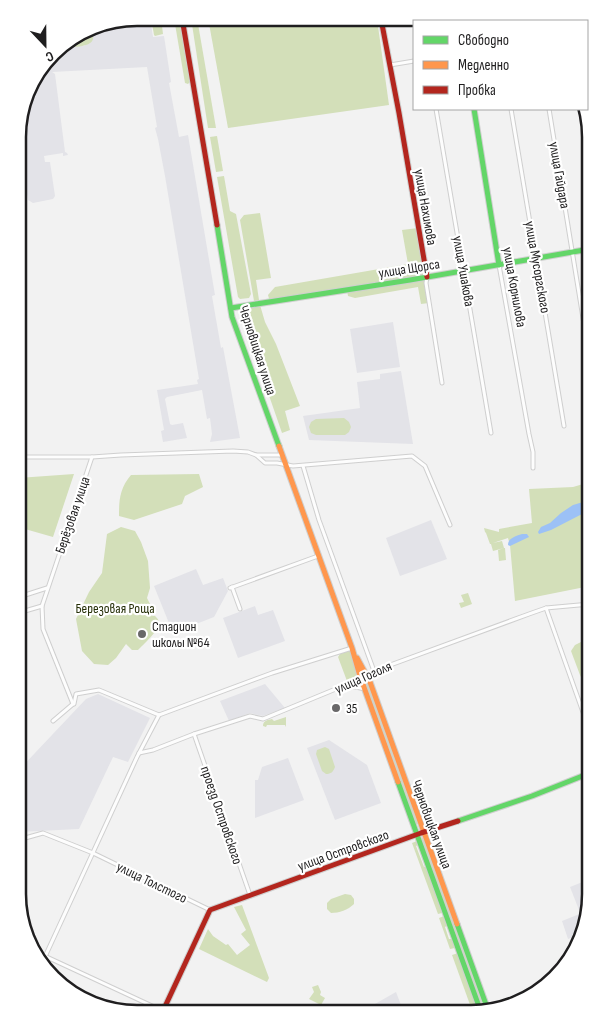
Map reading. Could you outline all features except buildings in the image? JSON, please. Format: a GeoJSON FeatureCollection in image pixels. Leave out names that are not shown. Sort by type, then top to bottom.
{"type":"FeatureCollection","features":[{"type":"Feature","properties":{"kind":"main road","name":"Черновицкая улица"},"geometry":{"type":"LineString","coordinates":[[183,26],[232,318],[352,648],[424,832],[486,1004]]}},
{"type":"Feature","properties":{"kind":"main road","name":"улица Нахимова"},"geometry":{"type":"LineString","coordinates":[[382,26],[427,277]]}},
{"type":"Feature","properties":{"kind":"main road","name":"улица Корнилова"},"geometry":{"type":"LineString","coordinates":[[474,110],[499,265]]}},
{"type":"Feature","properties":{"kind":"main road","name":"улица Щорса"},"geometry":{"type":"LineString","coordinates":[[231,308],[582,250]]}},
{"type":"Feature","properties":{"kind":"main road","name":"Черновицкая улица"},"geometry":{"type":"LineString","coordinates":[[363,675],[365,689],[478,1004]]}},
{"type":"Feature","properties":{"kind":"main road","name":"улица Островского"},"geometry":{"type":"LineString","coordinates":[[210,910],[417,834],[538,794],[582,776]]}},
{"type":"Feature","properties":{"kind":"main road"},"geometry":{"type":"LineString","coordinates":[[167,1005],[210,910]]}},
{"type":"Feature","properties":{"kind":"street"},"geometry":{"type":"LineString","coordinates":[[390,65],[413,61]]}},
{"type":"Feature","properties":{"kind":"street","name":"улица Ушакова"},"geometry":{"type":"LineString","coordinates":[[436,110],[491,434]]}},
{"type":"Feature","properties":{"kind":"street","name":"улица Мусоргского"},"geometry":{"type":"LineString","coordinates":[[511,110],[564,426]]}},
{"type":"Feature","properties":{"kind":"street","name":"улица Гайдара"},"geometry":{"type":"LineString","coordinates":[[549,110],[582,309]]}},
{"type":"Feature","properties":{"kind":"street","name":"улица Корнилова"},"geometry":{"type":"LineString","coordinates":[[499,265],[528,434],[533,452],[533,468]]}},
{"type":"Feature","properties":{"kind":"street","name":"улица Нахимова"},"geometry":{"type":"LineString","coordinates":[[427,277],[426,284],[442,383]]}},
{"type":"Feature","properties":{"kind":"street"},"geometry":{"type":"LineString","coordinates":[[26,457],[92,458],[121,455],[233,451],[248,452],[256,455],[282,455]]}},
{"type":"Feature","properties":{"kind":"street"},"geometry":{"type":"LineString","coordinates":[[256,455],[265,463],[278,463],[286,466],[412,456],[425,466],[450,525]]}},
{"type":"Feature","properties":{"kind":"street","name":"Берёзовая улица"},"geometry":{"type":"LineString","coordinates":[[73,704],[43,629],[42,606],[92,458]]}},
{"type":"Feature","properties":{"kind":"street"},"geometry":{"type":"LineString","coordinates":[[303,466],[319,520],[374,671]]}},
{"type":"Feature","properties":{"kind":"street"},"geometry":{"type":"LineString","coordinates":[[240,609],[231,588],[319,556]]}},
{"type":"Feature","properties":{"kind":"street"},"geometry":{"type":"LineString","coordinates":[[26,595],[48,588]]}},
{"type":"Feature","properties":{"kind":"street","name":"улица Гоголя"},"geometry":{"type":"LineString","coordinates":[[138,753],[158,748],[250,716],[263,719],[346,685],[363,675],[546,608],[582,605]]}},
{"type":"Feature","properties":{"kind":"street"},"geometry":{"type":"LineString","coordinates":[[26,610],[42,606]]}},
{"type":"Feature","properties":{"kind":"street"},"geometry":{"type":"LineString","coordinates":[[546,608],[582,709]]}},
{"type":"Feature","properties":{"kind":"street"},"geometry":{"type":"LineString","coordinates":[[45,955],[138,753],[159,715],[272,673],[352,648]]}},
{"type":"Feature","properties":{"kind":"street"},"geometry":{"type":"LineString","coordinates":[[346,685],[365,689]]}},
{"type":"Feature","properties":{"kind":"street"},"geometry":{"type":"LineString","coordinates":[[53,721],[73,704],[76,694],[99,690],[159,715]]}},
{"type":"Feature","properties":{"kind":"street","name":"проезд Островского"},"geometry":{"type":"LineString","coordinates":[[194,734],[250,896]]}},
{"type":"Feature","properties":{"kind":"street","name":"улица Толстого"},"geometry":{"type":"LineString","coordinates":[[26,838],[43,833],[93,853],[210,910]]}},
{"type":"Feature","properties":{"kind":"street"},"geometry":{"type":"LineString","coordinates":[[46,956],[149,1005]]}},
{"type":"Feature","properties":{"kind":"shaded area"},"geometry":{"type":"Polygon","coordinates":[[[151,26],[153,37],[164,36],[171,82],[169,83],[179,137],[188,135],[215,295],[212,296],[240,438],[210,442],[212,434],[210,418],[207,419],[202,390],[165,399],[170,424],[183,423],[187,438],[163,442],[161,431],[164,430],[157,390],[198,384],[197,380],[199,379],[165,176],[155,128],[157,127],[147,67],[52,72],[55,74],[65,152],[68,155],[63,156],[63,153],[44,156],[45,162],[50,162],[55,196],[53,199],[33,203],[28,200],[26,188],[26,137],[32,102],[41,82],[50,70],[70,70],[70,50],[74,46],[84,46],[93,36],[123,27],[151,26]]]}},
{"type":"Feature","properties":{"kind":"shaded area"},"geometry":{"type":"Polygon","coordinates":[[[393,322],[400,367],[357,373],[350,329],[393,322]]]}},
{"type":"Feature","properties":{"kind":"shaded area"},"geometry":{"type":"Polygon","coordinates":[[[401,371],[413,444],[309,440],[303,416],[360,408],[357,382],[380,379],[380,374],[401,371]]]}},
{"type":"Feature","properties":{"kind":"shaded area"},"geometry":{"type":"Polygon","coordinates":[[[431,520],[447,559],[400,576],[386,538],[431,520]]]}},
{"type":"Feature","properties":{"kind":"shaded area"},"geometry":{"type":"Polygon","coordinates":[[[196,569],[203,585],[223,578],[228,591],[214,617],[173,633],[154,586],[196,569]]]}},
{"type":"Feature","properties":{"kind":"shaded area"},"geometry":{"type":"Polygon","coordinates":[[[255,606],[258,615],[273,610],[285,641],[238,658],[223,618],[255,606]]]}},
{"type":"Feature","properties":{"kind":"shaded area"},"geometry":{"type":"Polygon","coordinates":[[[265,684],[285,708],[263,716],[250,713],[229,721],[220,701],[265,684]]]}},
{"type":"Feature","properties":{"kind":"shaded area"},"geometry":{"type":"Polygon","coordinates":[[[98,694],[150,718],[128,762],[113,757],[79,829],[26,832],[26,763],[86,699],[98,694]]]}},
{"type":"Feature","properties":{"kind":"shaded area"},"geometry":{"type":"Polygon","coordinates":[[[329,740],[367,765],[381,803],[335,820],[307,748],[329,740]]]}},
{"type":"Feature","properties":{"kind":"shaded area"},"geometry":{"type":"Polygon","coordinates":[[[288,758],[304,800],[255,818],[255,780],[258,780],[262,767],[288,758]]]}},
{"type":"Feature","properties":{"kind":"shaded area"},"geometry":{"type":"Polygon","coordinates":[[[582,882],[581,909],[579,910],[570,887],[582,882]]]}},
{"type":"Feature","properties":{"kind":"shaded area"},"geometry":{"type":"Polygon","coordinates":[[[580,914],[572,938],[568,939],[562,921],[580,914]]]}},
{"type":"Feature","properties":{"kind":"shaded area"},"geometry":{"type":"Polygon","coordinates":[[[396,992],[401,1005],[374,1005],[396,992]]]}},
{"type":"Feature","properties":{"kind":"green space"},"geometry":{"type":"Polygon","coordinates":[[[152,26],[162,26],[163,34],[154,35],[152,26]]]}},
{"type":"Feature","properties":{"kind":"green space"},"geometry":{"type":"Polygon","coordinates":[[[175,26],[180,26],[190,82],[188,84],[185,83],[175,26]]]}},
{"type":"Feature","properties":{"kind":"green space"},"geometry":{"type":"Polygon","coordinates":[[[192,26],[198,26],[216,128],[208,128],[192,26]]]}},
{"type":"Feature","properties":{"kind":"green space"},"geometry":{"type":"Polygon","coordinates":[[[209,26],[378,26],[389,105],[228,128],[209,26]]]}},
{"type":"Feature","properties":{"kind":"green space"},"geometry":{"type":"Polygon","coordinates":[[[93,36],[93,39],[88,44],[74,46],[93,36]]]}},
{"type":"Feature","properties":{"kind":"green space"},"geometry":{"type":"Polygon","coordinates":[[[217,136],[223,171],[216,172],[210,137],[217,136]]]}},
{"type":"Feature","properties":{"kind":"green space"},"geometry":{"type":"Polygon","coordinates":[[[224,176],[230,211],[236,214],[251,294],[249,298],[240,299],[238,297],[217,177],[224,176]]]}},
{"type":"Feature","properties":{"kind":"green space"},"geometry":{"type":"Polygon","coordinates":[[[260,213],[271,278],[256,280],[259,300],[254,301],[240,220],[244,215],[260,213]]]}},
{"type":"Feature","properties":{"kind":"green space"},"geometry":{"type":"Polygon","coordinates":[[[418,228],[429,303],[421,304],[418,287],[355,298],[348,296],[347,290],[270,302],[268,295],[275,287],[408,264],[402,230],[418,228]]]}},
{"type":"Feature","properties":{"kind":"green space"},"geometry":{"type":"Polygon","coordinates":[[[260,305],[265,322],[276,344],[300,406],[285,411],[290,430],[282,433],[239,309],[260,305]]]}},
{"type":"Feature","properties":{"kind":"green space"},"geometry":{"type":"Polygon","coordinates":[[[344,418],[351,427],[345,435],[316,435],[311,433],[309,427],[311,422],[316,419],[344,418]]]}},
{"type":"Feature","properties":{"kind":"green space"},"geometry":{"type":"Polygon","coordinates":[[[74,474],[53,537],[26,529],[26,477],[74,474]]]}},
{"type":"Feature","properties":{"kind":"green space"},"geometry":{"type":"Polygon","coordinates":[[[199,474],[203,487],[185,496],[182,504],[134,520],[119,516],[121,494],[124,484],[131,475],[199,474]]]}},
{"type":"Feature","properties":{"kind":"green space"},"geometry":{"type":"Polygon","coordinates":[[[582,484],[582,588],[515,601],[508,538],[493,543],[502,541],[504,548],[493,551],[484,528],[499,532],[499,529],[532,523],[529,489],[573,487],[582,484]]]}},
{"type":"Feature","properties":{"kind":"green space","name":"Березовая Роща"},"geometry":{"type":"Polygon","coordinates":[[[121,527],[135,531],[141,542],[148,561],[150,588],[147,598],[152,608],[148,615],[155,616],[159,624],[154,634],[138,650],[132,650],[126,644],[116,658],[108,665],[94,664],[82,651],[76,619],[89,592],[102,573],[107,534],[121,527]]]}},
{"type":"Feature","properties":{"kind":"green space"},"geometry":{"type":"Polygon","coordinates":[[[505,548],[506,560],[499,561],[498,550],[505,548]]]}},
{"type":"Feature","properties":{"kind":"green space"},"geometry":{"type":"Polygon","coordinates":[[[468,593],[472,604],[461,608],[459,603],[464,602],[461,595],[468,593]]]}},
{"type":"Feature","properties":{"kind":"green space"},"geometry":{"type":"Polygon","coordinates":[[[582,642],[582,677],[571,651],[575,645],[582,642]]]}},
{"type":"Feature","properties":{"kind":"green space"},"geometry":{"type":"Polygon","coordinates":[[[350,650],[358,675],[347,681],[338,657],[340,654],[350,650]]]}},
{"type":"Feature","properties":{"kind":"green space"},"geometry":{"type":"Polygon","coordinates":[[[367,682],[418,824],[415,824],[365,684],[367,682]]]}},
{"type":"Feature","properties":{"kind":"green space"},"geometry":{"type":"Polygon","coordinates":[[[286,717],[286,727],[285,725],[263,726],[267,720],[272,719],[274,721],[286,717]]]}},
{"type":"Feature","properties":{"kind":"green space"},"geometry":{"type":"Polygon","coordinates":[[[325,747],[329,749],[335,767],[328,774],[322,771],[316,754],[317,750],[325,747]]]}},
{"type":"Feature","properties":{"kind":"green space"},"geometry":{"type":"Polygon","coordinates":[[[424,838],[484,1004],[480,1004],[420,840],[424,838]]]}},
{"type":"Feature","properties":{"kind":"green space"},"geometry":{"type":"Polygon","coordinates":[[[417,841],[418,845],[416,846],[424,867],[426,866],[442,913],[438,914],[412,843],[417,841]]]}},
{"type":"Feature","properties":{"kind":"green space"},"geometry":{"type":"Polygon","coordinates":[[[345,894],[351,895],[354,899],[354,904],[343,911],[331,913],[327,909],[327,903],[331,899],[345,894]]]}},
{"type":"Feature","properties":{"kind":"green space"},"geometry":{"type":"Polygon","coordinates":[[[242,905],[269,978],[267,982],[199,949],[208,929],[213,936],[226,945],[228,944],[237,955],[250,945],[241,934],[246,930],[234,907],[242,905]]]}},
{"type":"Feature","properties":{"kind":"green space"},"geometry":{"type":"Polygon","coordinates":[[[444,916],[448,925],[445,927],[449,939],[452,939],[455,948],[450,949],[439,918],[444,916]]]}},
{"type":"Feature","properties":{"kind":"green space"},"geometry":{"type":"Polygon","coordinates":[[[458,953],[476,1005],[470,1005],[452,955],[458,953]]]}},
{"type":"Feature","properties":{"kind":"green space"},"geometry":{"type":"Polygon","coordinates":[[[318,985],[321,992],[320,995],[325,998],[321,1005],[309,999],[314,992],[312,987],[318,985]]]}},
{"type":"Feature","properties":{"kind":"water"},"geometry":{"type":"Polygon","coordinates":[[[582,502],[582,514],[539,534],[538,532],[541,527],[550,523],[573,505],[582,502]]]}},
{"type":"Feature","properties":{"kind":"water"},"geometry":{"type":"Polygon","coordinates":[[[527,534],[529,537],[510,546],[508,545],[511,539],[527,534]]]}},
{"type":"Feature","properties":{"kind":"traffic: fast"},"geometry":{"type":"LineString","coordinates":[[474,110],[499,265]]}},
{"type":"Feature","properties":{"kind":"traffic: fast"},"geometry":{"type":"LineString","coordinates":[[217,225],[232,317],[279,446]]}},
{"type":"Feature","properties":{"kind":"traffic: fast"},"geometry":{"type":"LineString","coordinates":[[231,308],[582,250]]}},
{"type":"Feature","properties":{"kind":"traffic: fast"},"geometry":{"type":"LineString","coordinates":[[458,821],[532,796],[582,776]]}},
{"type":"Feature","properties":{"kind":"traffic: fast"},"geometry":{"type":"LineString","coordinates":[[398,782],[478,1004]]}},
{"type":"Feature","properties":{"kind":"traffic: fast"},"geometry":{"type":"LineString","coordinates":[[457,924],[486,1004]]}},
{"type":"Feature","properties":{"kind":"traffic: slow"},"geometry":{"type":"LineString","coordinates":[[279,446],[398,782]]}},
{"type":"Feature","properties":{"kind":"traffic: slow"},"geometry":{"type":"LineString","coordinates":[[357,658],[370,682],[457,924]]}},
{"type":"Feature","properties":{"kind":"traffic: jam"},"geometry":{"type":"LineString","coordinates":[[183,26],[217,225]]}},
{"type":"Feature","properties":{"kind":"traffic: jam"},"geometry":{"type":"LineString","coordinates":[[382,26],[427,277]]}},
{"type":"Feature","properties":{"kind":"traffic: jam"},"geometry":{"type":"LineString","coordinates":[[166,1005],[210,910],[458,821]]}},
{"type":"Feature","properties":{"kind":"place","name":"Стадион школы №64"},"geometry":{"type":"Point","coordinates":[142,634]}},
{"type":"Feature","properties":{"kind":"place","name":"35"},"geometry":{"type":"Point","coordinates":[336,708]}}]}
